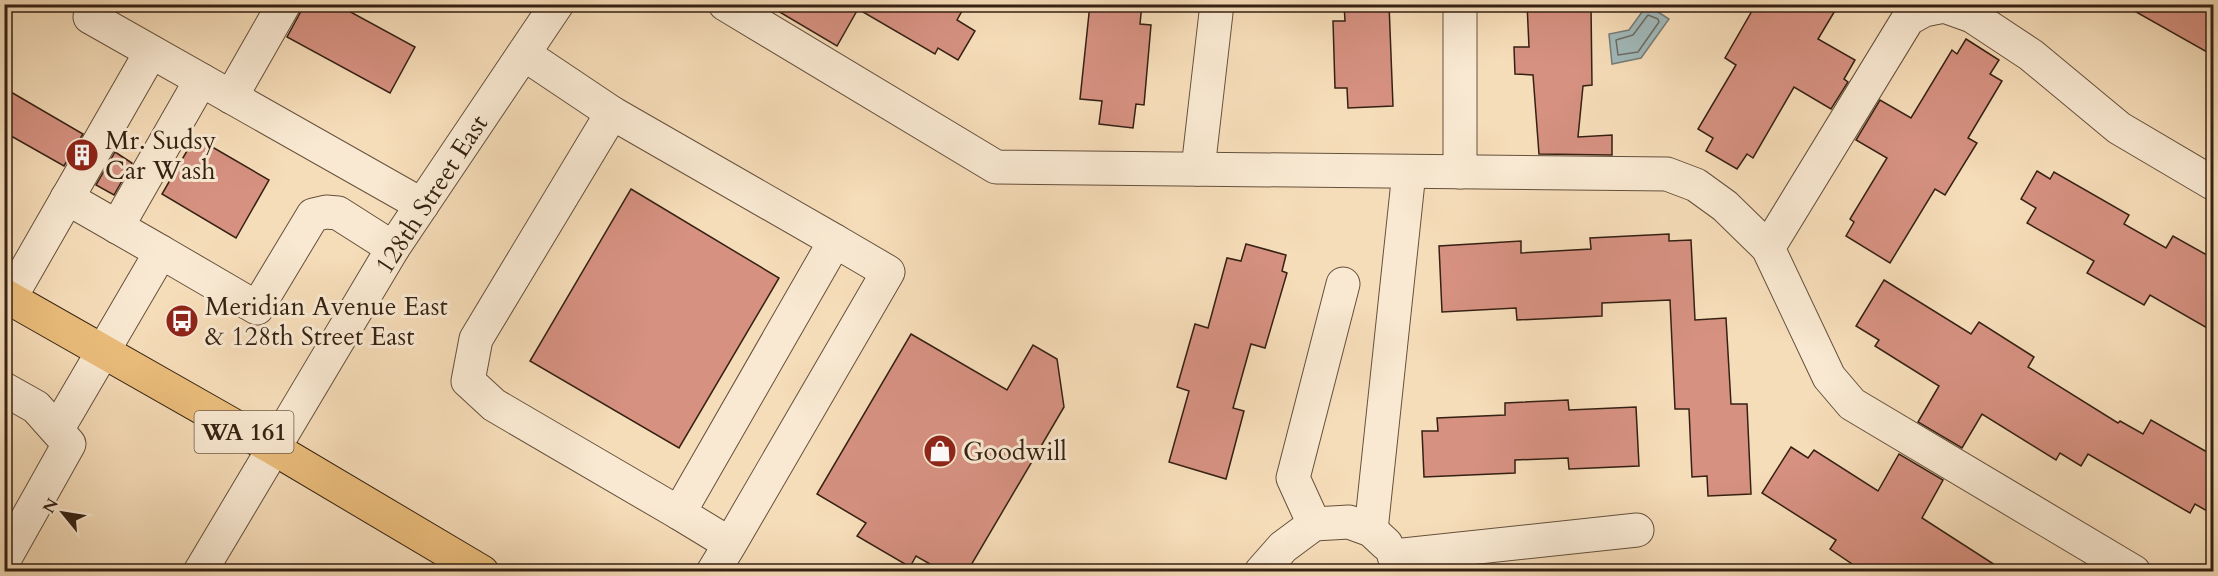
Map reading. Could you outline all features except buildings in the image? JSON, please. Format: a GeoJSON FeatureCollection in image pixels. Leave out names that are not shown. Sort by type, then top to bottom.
{"type":"FeatureCollection","features":[{"type":"Feature","properties":{"kind":"main road","name":"WA 161"},"geometry":{"type":"LineString","coordinates":[[7,296],[273,448],[482,572]]}},
{"type":"Feature","properties":{"kind":"street"},"geometry":{"type":"LineString","coordinates":[[97,4],[90,17],[422,206]]}},
{"type":"Feature","properties":{"kind":"street"},"geometry":{"type":"LineString","coordinates":[[231,97],[284,4]]}},
{"type":"Feature","properties":{"kind":"street","name":"128th Street East"},"geometry":{"type":"LineString","coordinates":[[200,572],[393,248],[557,4]]}},
{"type":"Feature","properties":{"kind":"street"},"geometry":{"type":"LineString","coordinates":[[725,4],[996,167],[1666,174],[1696,185],[1725,206],[1768,248],[1829,377],[1852,404],[2134,572]]}},
{"type":"Feature","properties":{"kind":"street"},"geometry":{"type":"LineString","coordinates":[[1197,169],[1216,4]]}},
{"type":"Feature","properties":{"kind":"street"},"geometry":{"type":"LineString","coordinates":[[1460,4],[1460,172]]}},
{"type":"Feature","properties":{"kind":"street"},"geometry":{"type":"LineString","coordinates":[[1768,248],[1908,19],[1924,10],[1944,6],[1972,16],[1990,26],[2031,55],[2119,128],[2214,184]]}},
{"type":"Feature","properties":{"kind":"street"},"geometry":{"type":"LineString","coordinates":[[7,296],[67,198],[151,52]]}},
{"type":"Feature","properties":{"kind":"street"},"geometry":{"type":"LineString","coordinates":[[524,54],[612,113],[888,272],[713,572]]}},
{"type":"Feature","properties":{"kind":"street"},"geometry":{"type":"LineString","coordinates":[[117,227],[201,80]]}},
{"type":"Feature","properties":{"kind":"street"},"geometry":{"type":"LineString","coordinates":[[612,113],[476,339],[468,381],[494,405],[730,544]]}},
{"type":"Feature","properties":{"kind":"street"},"geometry":{"type":"LineString","coordinates":[[1371,530],[1409,172]]}},
{"type":"Feature","properties":{"kind":"street"},"geometry":{"type":"LineString","coordinates":[[67,198],[257,308],[313,215],[326,212],[338,213],[393,248]]}},
{"type":"Feature","properties":{"kind":"street"},"geometry":{"type":"LineString","coordinates":[[679,513],[835,241]]}},
{"type":"Feature","properties":{"kind":"street"},"geometry":{"type":"LineString","coordinates":[[57,430],[160,252]]}},
{"type":"Feature","properties":{"kind":"street"},"geometry":{"type":"LineString","coordinates":[[1314,524],[1293,478],[1343,284]]}},
{"type":"Feature","properties":{"kind":"street"},"geometry":{"type":"LineString","coordinates":[[4,389],[36,407],[69,444],[4,560]]}},
{"type":"Feature","properties":{"kind":"street"},"geometry":{"type":"LineString","coordinates":[[1261,572],[1283,547],[1314,524],[1349,522],[1371,530],[1384,542],[1398,564],[1637,530]]}},
{"type":"Feature","properties":{"kind":"water"},"geometry":{"type":"Polygon","coordinates":[[[1647,5],[1669,19],[1641,58],[1612,64],[1609,34],[1629,30],[1647,5]]]}},
{"type":"Feature","properties":{"kind":"place","name":"Mr. Sudsy Car Wash"},"geometry":{"type":"Point","coordinates":[82,155]}},
{"type":"Feature","properties":{"kind":"place","name":"Meridian Avenue East & 128th Street East"},"geometry":{"type":"Point","coordinates":[182,321]}},
{"type":"Feature","properties":{"kind":"place","name":"Goodwill"},"geometry":{"type":"Point","coordinates":[940,451]}}]}
